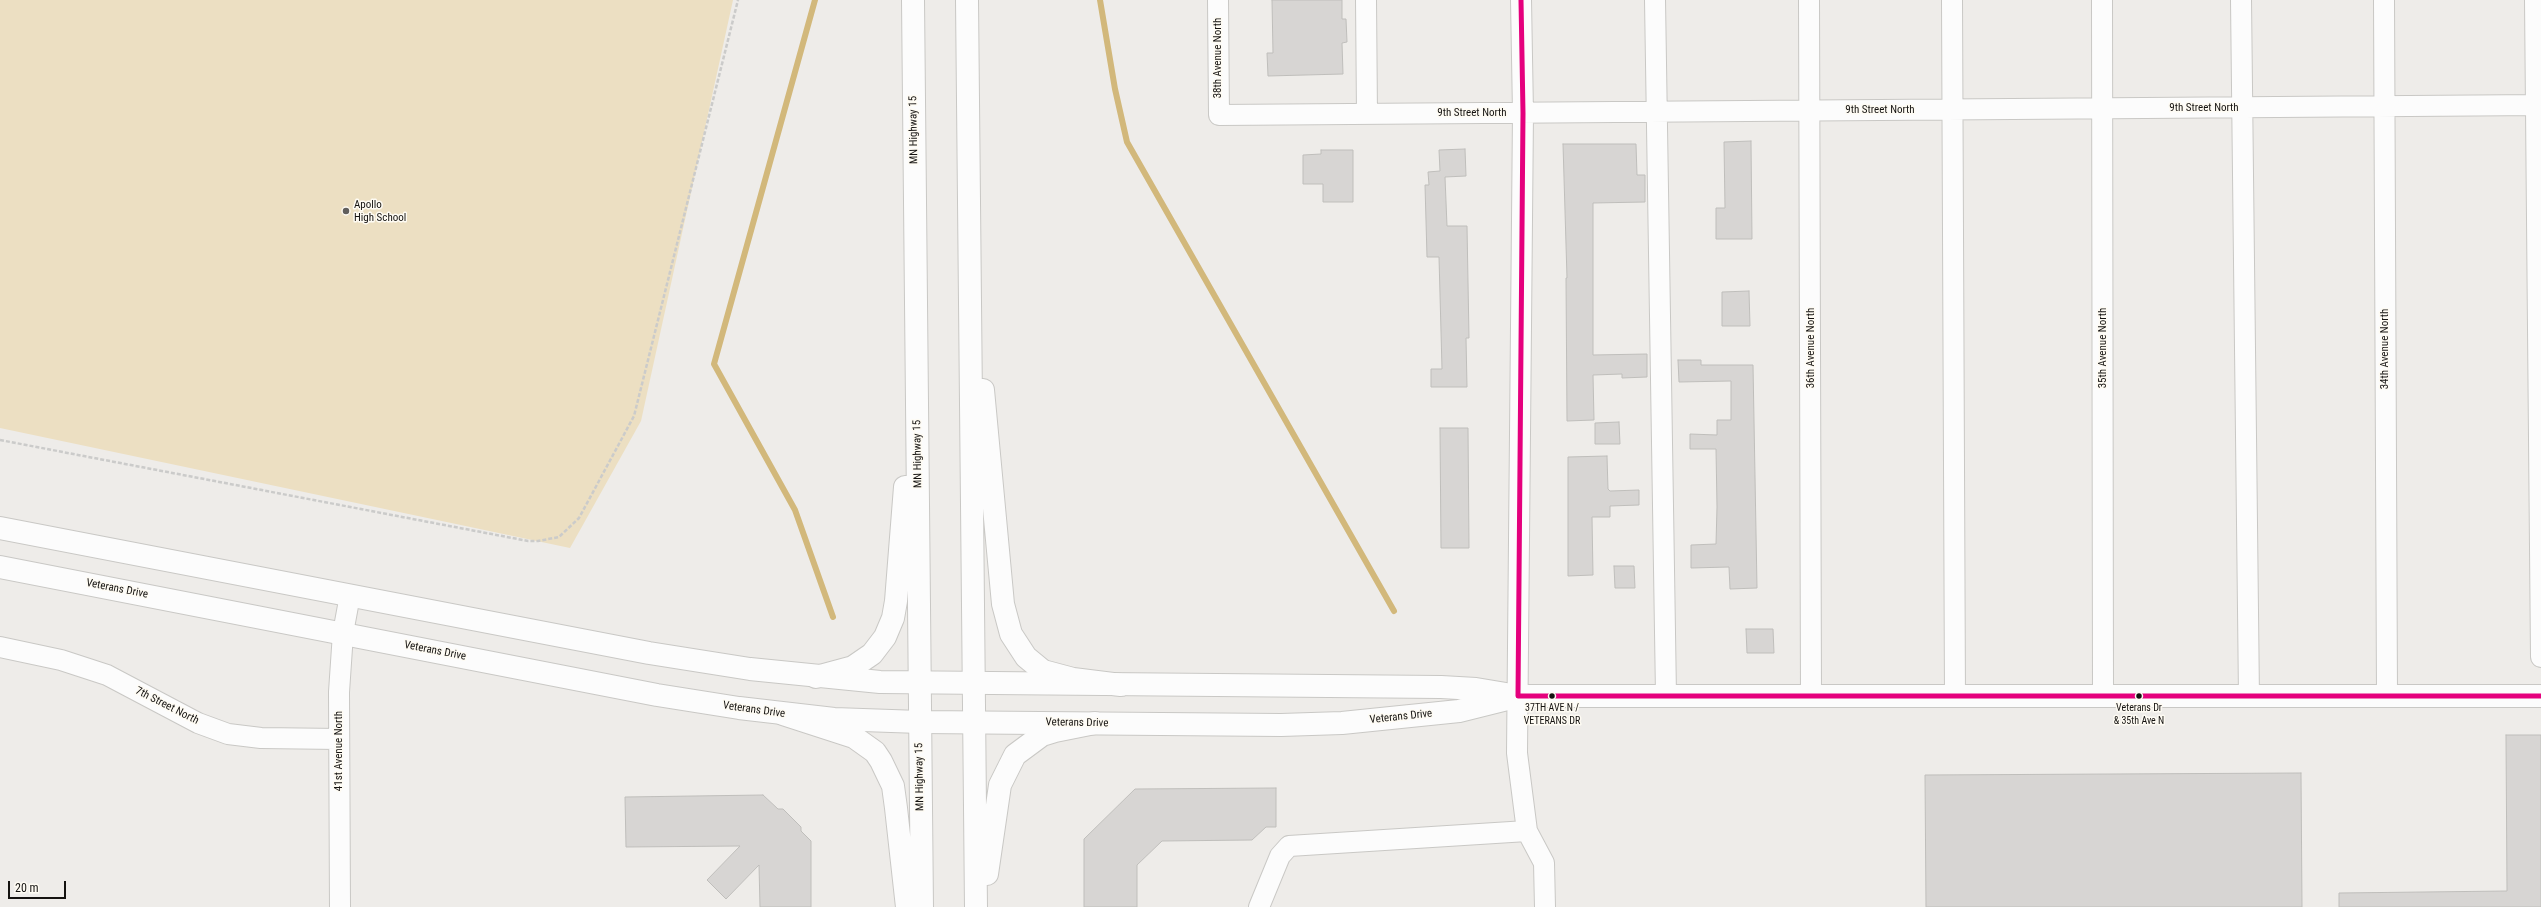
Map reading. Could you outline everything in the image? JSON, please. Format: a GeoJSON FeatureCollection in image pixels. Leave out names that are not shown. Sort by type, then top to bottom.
{"type":"FeatureCollection","features":[{"type":"Feature","properties":{"kind":"main road","name":"MN Highway 15"},"geometry":{"type":"LineString","coordinates":[[913,0],[922,907]]}},
{"type":"Feature","properties":{"kind":"main road"},"geometry":{"type":"LineString","coordinates":[[967,0],[976,907]]}},
{"type":"Feature","properties":{"kind":"main road"},"geometry":{"type":"LineString","coordinates":[[970,264],[1004,604],[1011,634],[1026,657],[1043,671],[1073,679],[1121,685]]}},
{"type":"Feature","properties":{"kind":"main road"},"geometry":{"type":"LineString","coordinates":[[816,677],[843,672],[872,654],[885,637],[893,618],[899,564],[916,320]]}},
{"type":"Feature","properties":{"kind":"main road","name":"Veterans Drive"},"geometry":{"type":"LineString","coordinates":[[0,528],[664,655],[750,670],[816,677],[920,684],[1441,686],[1476,689],[1518,696],[2541,696]]}},
{"type":"Feature","properties":{"kind":"main road","name":"Veterans Drive"},"geometry":{"type":"LineString","coordinates":[[0,567],[657,695],[783,714],[920,722],[1281,725],[1342,723],[1459,711],[1518,696]]}},
{"type":"Feature","properties":{"kind":"main road"},"geometry":{"type":"LineString","coordinates":[[783,714],[854,738],[875,752],[881,761],[888,772],[895,800],[907,907]]}},
{"type":"Feature","properties":{"kind":"main road"},"geometry":{"type":"LineString","coordinates":[[983,907],[995,805],[1006,769],[1015,755],[1042,736],[1055,731],[1095,723]]}},
{"type":"Feature","properties":{"kind":"street","name":"38th Avenue North"},"geometry":{"type":"LineString","coordinates":[[1218,0],[1219,115]]}},
{"type":"Feature","properties":{"kind":"street"},"geometry":{"type":"LineString","coordinates":[[1366,0],[1367,114]]}},
{"type":"Feature","properties":{"kind":"street"},"geometry":{"type":"LineString","coordinates":[[1521,0],[1524,113],[1518,696],[1516,753],[1527,831],[1544,863],[1545,907]]}},
{"type":"Feature","properties":{"kind":"street"},"geometry":{"type":"LineString","coordinates":[[1655,0],[1655,112],[1666,695]]}},
{"type":"Feature","properties":{"kind":"street","name":"36th Avenue North"},"geometry":{"type":"LineString","coordinates":[[1809,0],[1811,696]]}},
{"type":"Feature","properties":{"kind":"street"},"geometry":{"type":"LineString","coordinates":[[1952,0],[1955,697]]}},
{"type":"Feature","properties":{"kind":"street","name":"35th Avenue North"},"geometry":{"type":"LineString","coordinates":[[2102,0],[2103,697]]}},
{"type":"Feature","properties":{"kind":"street"},"geometry":{"type":"LineString","coordinates":[[2241,0],[2250,697]]}},
{"type":"Feature","properties":{"kind":"street","name":"34th Avenue North"},"geometry":{"type":"LineString","coordinates":[[2384,0],[2387,697]]}},
{"type":"Feature","properties":{"kind":"street"},"geometry":{"type":"LineString","coordinates":[[2535,0],[2538,105],[2541,657]]}},
{"type":"Feature","properties":{"kind":"street","name":"9th Street North"},"geometry":{"type":"LineString","coordinates":[[1219,115],[2538,105]]}},
{"type":"Feature","properties":{"kind":"street","name":"41st Avenue North"},"geometry":{"type":"LineString","coordinates":[[340,907],[339,692],[343,633],[350,595]]}},
{"type":"Feature","properties":{"kind":"street","name":"7th Street North"},"geometry":{"type":"LineString","coordinates":[[0,647],[77,664],[107,675],[198,723],[228,734],[260,738],[339,739]]}},
{"type":"Feature","properties":{"kind":"street"},"geometry":{"type":"LineString","coordinates":[[1259,907],[1280,856],[1289,846],[1527,831]]}},
{"type":"Feature","properties":{"kind":"path"},"geometry":{"type":"LineString","coordinates":[[0,440],[528,541],[538,541],[560,536],[579,518],[634,416],[738,0]]}},
{"type":"Feature","properties":{"kind":"shaded area","name":"Apollo High School"},"geometry":{"type":"Polygon","coordinates":[[[0,0],[733,0],[641,421],[570,548],[0,428],[0,0]]]}},
{"type":"Feature","properties":{"kind":"building"},"geometry":{"type":"Polygon","coordinates":[[[1272,0],[1342,0],[1342,19],[1346,19],[1347,42],[1342,43],[1343,74],[1268,76],[1267,53],[1273,53],[1272,0]]]}},
{"type":"Feature","properties":{"kind":"building"},"geometry":{"type":"Polygon","coordinates":[[[1751,141],[1752,239],[1716,239],[1716,208],[1725,208],[1724,142],[1751,141]]]}},
{"type":"Feature","properties":{"kind":"building"},"geometry":{"type":"Polygon","coordinates":[[[1563,144],[1636,144],[1637,175],[1645,175],[1645,202],[1593,203],[1593,355],[1647,354],[1647,377],[1622,378],[1622,374],[1593,375],[1594,420],[1567,421],[1567,278],[1563,144]]]}},
{"type":"Feature","properties":{"kind":"building"},"geometry":{"type":"Polygon","coordinates":[[[1465,149],[1466,176],[1445,177],[1447,226],[1467,226],[1469,338],[1466,338],[1467,387],[1431,387],[1431,369],[1442,369],[1439,257],[1427,257],[1425,185],[1429,185],[1428,172],[1440,171],[1439,150],[1465,149]]]}},
{"type":"Feature","properties":{"kind":"building"},"geometry":{"type":"Polygon","coordinates":[[[1321,150],[1353,150],[1353,202],[1323,202],[1323,184],[1303,184],[1303,155],[1321,154],[1321,150]]]}},
{"type":"Feature","properties":{"kind":"building"},"geometry":{"type":"Polygon","coordinates":[[[1749,291],[1750,326],[1722,326],[1722,292],[1749,291]]]}},
{"type":"Feature","properties":{"kind":"building"},"geometry":{"type":"Polygon","coordinates":[[[1678,360],[1701,360],[1701,365],[1753,365],[1757,588],[1730,589],[1729,567],[1691,568],[1691,545],[1716,544],[1717,507],[1716,449],[1690,449],[1690,434],[1717,435],[1717,420],[1731,420],[1731,381],[1679,382],[1678,360]]]}},
{"type":"Feature","properties":{"kind":"building"},"geometry":{"type":"Polygon","coordinates":[[[1619,422],[1620,444],[1595,444],[1595,423],[1619,422]]]}},
{"type":"Feature","properties":{"kind":"building"},"geometry":{"type":"Polygon","coordinates":[[[1440,428],[1468,428],[1469,548],[1441,548],[1440,428]]]}},
{"type":"Feature","properties":{"kind":"building"},"geometry":{"type":"Polygon","coordinates":[[[1607,456],[1608,489],[1610,491],[1639,490],[1639,505],[1610,506],[1610,517],[1592,517],[1593,575],[1568,576],[1568,457],[1607,456]]]}},
{"type":"Feature","properties":{"kind":"building"},"geometry":{"type":"Polygon","coordinates":[[[1614,566],[1634,566],[1635,588],[1615,588],[1614,566]]]}},
{"type":"Feature","properties":{"kind":"building"},"geometry":{"type":"Polygon","coordinates":[[[1746,629],[1773,629],[1774,653],[1747,653],[1746,629]]]}},
{"type":"Feature","properties":{"kind":"building"},"geometry":{"type":"Polygon","coordinates":[[[2506,735],[2541,735],[2541,907],[2339,907],[2339,893],[2507,891],[2506,735]]]}},
{"type":"Feature","properties":{"kind":"building"},"geometry":{"type":"Polygon","coordinates":[[[2301,773],[2302,907],[1926,907],[1925,775],[2301,773]]]}},
{"type":"Feature","properties":{"kind":"building"},"geometry":{"type":"Polygon","coordinates":[[[1276,788],[1276,827],[1266,827],[1252,840],[1162,841],[1137,865],[1137,907],[1084,907],[1084,839],[1135,789],[1276,788]]]}},
{"type":"Feature","properties":{"kind":"building"},"geometry":{"type":"Polygon","coordinates":[[[763,795],[778,809],[783,809],[801,827],[801,831],[811,841],[811,907],[760,907],[759,865],[726,899],[707,880],[740,846],[626,847],[625,797],[763,795]]]}},
{"type":"Feature","properties":{"kind":"waterway"},"geometry":{"type":"LineString","coordinates":[[815,0],[714,364],[795,510],[833,617]]}},
{"type":"Feature","properties":{"kind":"waterway"},"geometry":{"type":"LineString","coordinates":[[1100,0],[1115,89],[1127,142],[1394,611]]}},
{"type":"Feature","properties":{"kind":"transit line"},"geometry":{"type":"LineString","coordinates":[[1521,0],[1523,113],[1518,696],[2541,696]]}},
{"type":"Feature","properties":{"kind":"place","name":"Apollo High School"},"geometry":{"type":"Point","coordinates":[346,211]}},
{"type":"Feature","properties":{"kind":"place","name":"37TH AVE N / VETERANS DR"},"geometry":{"type":"Point","coordinates":[1552,696]}},
{"type":"Feature","properties":{"kind":"place","name":"Veterans Dr & 35th Ave N"},"geometry":{"type":"Point","coordinates":[2139,696]}}]}
